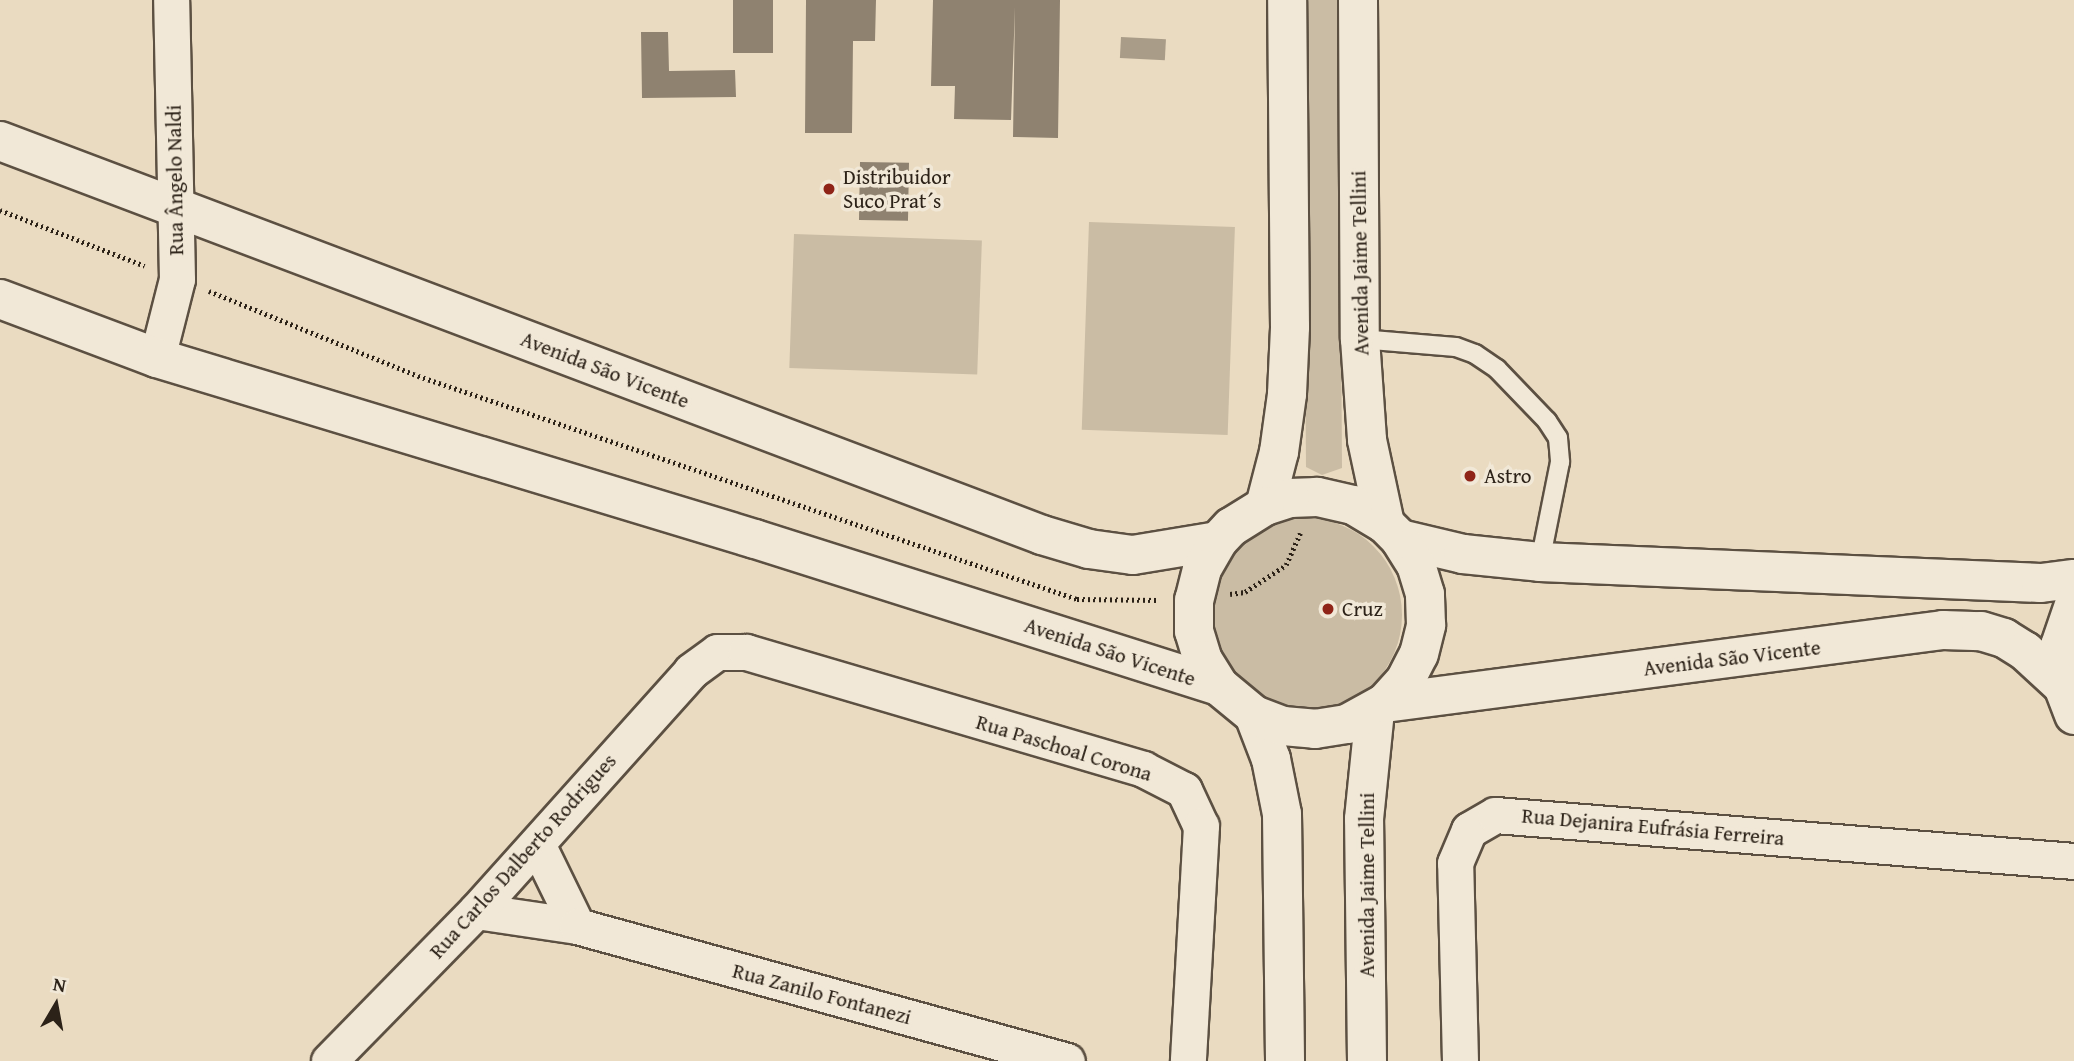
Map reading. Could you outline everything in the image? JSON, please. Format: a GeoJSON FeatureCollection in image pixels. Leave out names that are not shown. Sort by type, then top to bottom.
{"type":"FeatureCollection","features":[{"type":"Feature","properties":{"kind":"main road"},"geometry":{"type":"LineString","coordinates":[[1265,506],[1279,452],[1287,394],[1290,314],[1287,0]]}},
{"type":"Feature","properties":{"kind":"main road","name":"Avenida Jaime Tellini"},"geometry":{"type":"LineString","coordinates":[[1358,0],[1360,339],[1367,440],[1393,532]]}},
{"type":"Feature","properties":{"kind":"main road","name":"Avenida São Vicente"},"geometry":{"type":"LineString","coordinates":[[0,142],[1042,535],[1089,550],[1133,555],[1218,541]]}},
{"type":"Feature","properties":{"kind":"main road","name":"Avenida São Vicente"},"geometry":{"type":"LineString","coordinates":[[0,299],[157,358],[755,539],[1219,686]]}},
{"type":"Feature","properties":{"kind":"main road"},"geometry":{"type":"LineString","coordinates":[[1393,532],[1416,565],[1425,594],[1426,625],[1419,654],[1405,681],[1380,706],[1347,724],[1315,729],[1283,726],[1254,715],[1219,686],[1203,660],[1194,631],[1194,600],[1202,569],[1218,541],[1239,521],[1265,506],[1290,498],[1317,497],[1353,505],[1393,532],[1463,554],[1540,562],[2041,583],[2074,579]]}},
{"type":"Feature","properties":{"kind":"main road"},"geometry":{"type":"LineString","coordinates":[[2068,700],[2060,646],[2074,605]]}},
{"type":"Feature","properties":{"kind":"main road","name":"Avenida São Vicente"},"geometry":{"type":"LineString","coordinates":[[1380,706],[1944,630],[1981,631],[2004,638],[2025,650],[2068,700]]}},
{"type":"Feature","properties":{"kind":"main road","name":"Avenida Jaime Tellini"},"geometry":{"type":"LineString","coordinates":[[1367,1061],[1364,819],[1380,706]]}},
{"type":"Feature","properties":{"kind":"main road"},"geometry":{"type":"LineString","coordinates":[[1254,715],[1271,759],[1282,814],[1285,1061]]}},
{"type":"Feature","properties":{"kind":"street","name":"Rua Ângelo Naldi"},"geometry":{"type":"LineString","coordinates":[[157,358],[177,279],[172,0]]}},
{"type":"Feature","properties":{"kind":"street","name":"Rua Carlos Dalberto Rodrigues"},"geometry":{"type":"LineString","coordinates":[[329,1061],[476,911],[691,671],[717,652]]}},
{"type":"Feature","properties":{"kind":"street","name":"Rua Paschoal Corona"},"geometry":{"type":"LineString","coordinates":[[717,652],[746,652],[1117,761],[1143,769],[1184,790],[1201,826],[1188,1061]]}},
{"type":"Feature","properties":{"kind":"street","name":"Rua Dejanira Eufrásia Ferreira"},"geometry":{"type":"LineString","coordinates":[[1460,1061],[1455,863],[1469,830],[1495,815],[2074,861]]}},
{"type":"Feature","properties":{"kind":"street"},"geometry":{"type":"LineString","coordinates":[[537,844],[577,926]]}},
{"type":"Feature","properties":{"kind":"street","name":"Rua Zanilo Fontanezi"},"geometry":{"type":"LineString","coordinates":[[476,911],[577,926],[1067,1061]]}},
{"type":"Feature","properties":{"kind":"lane"},"geometry":{"type":"LineString","coordinates":[[1360,339],[1456,347],[1475,354],[1497,369],[1547,421],[1558,438],[1560,462],[1540,562]]}},
{"type":"Feature","properties":{"kind":"path"},"geometry":{"type":"LineString","coordinates":[[0,210],[418,376],[1077,599],[1194,600],[1245,592],[1286,565],[1317,497]]}},
{"type":"Feature","properties":{"kind":"shaded area"},"geometry":{"type":"Polygon","coordinates":[[[1303,0],[1339,0],[1342,468],[1322,475],[1306,467],[1303,0]]]}},
{"type":"Feature","properties":{"kind":"shaded area"},"geometry":{"type":"Polygon","coordinates":[[[1121,37],[1166,39],[1165,60],[1120,58],[1121,37]]]}},
{"type":"Feature","properties":{"kind":"shaded area"},"geometry":{"type":"Polygon","coordinates":[[[1089,222],[1235,227],[1228,435],[1082,430],[1089,222]]]}},
{"type":"Feature","properties":{"kind":"shaded area"},"geometry":{"type":"Polygon","coordinates":[[[794,234],[982,241],[977,374],[789,368],[794,234]]]}},
{"type":"Feature","properties":{"kind":"shaded area"},"geometry":{"type":"Polygon","coordinates":[[[1305,518],[1342,525],[1374,546],[1395,578],[1402,615],[1395,652],[1374,684],[1342,705],[1305,712],[1268,705],[1236,684],[1215,652],[1208,615],[1215,578],[1236,546],[1268,525],[1305,518]]]}},
{"type":"Feature","properties":{"kind":"building"},"geometry":{"type":"Polygon","coordinates":[[[733,0],[773,0],[773,53],[733,53],[733,0]]]}},
{"type":"Feature","properties":{"kind":"building"},"geometry":{"type":"Polygon","coordinates":[[[806,0],[876,0],[875,41],[853,41],[852,133],[805,133],[806,0]]]}},
{"type":"Feature","properties":{"kind":"building"},"geometry":{"type":"Polygon","coordinates":[[[933,0],[1060,0],[1058,138],[1013,137],[1015,7],[1011,120],[954,119],[955,86],[931,86],[933,0]]]}},
{"type":"Feature","properties":{"kind":"building"},"geometry":{"type":"Polygon","coordinates":[[[641,32],[668,32],[669,71],[735,70],[736,97],[642,98],[641,32]]]}},
{"type":"Feature","properties":{"kind":"building"},"geometry":{"type":"Polygon","coordinates":[[[860,162],[909,163],[908,221],[859,220],[860,162]]]}},
{"type":"Feature","properties":{"kind":"place","name":"Distribuidor Suco Prat´s"},"geometry":{"type":"Point","coordinates":[829,189]}},
{"type":"Feature","properties":{"kind":"place","name":"Astro"},"geometry":{"type":"Point","coordinates":[1470,476]}},
{"type":"Feature","properties":{"kind":"place","name":"Cruz"},"geometry":{"type":"Point","coordinates":[1328,609]}}]}
